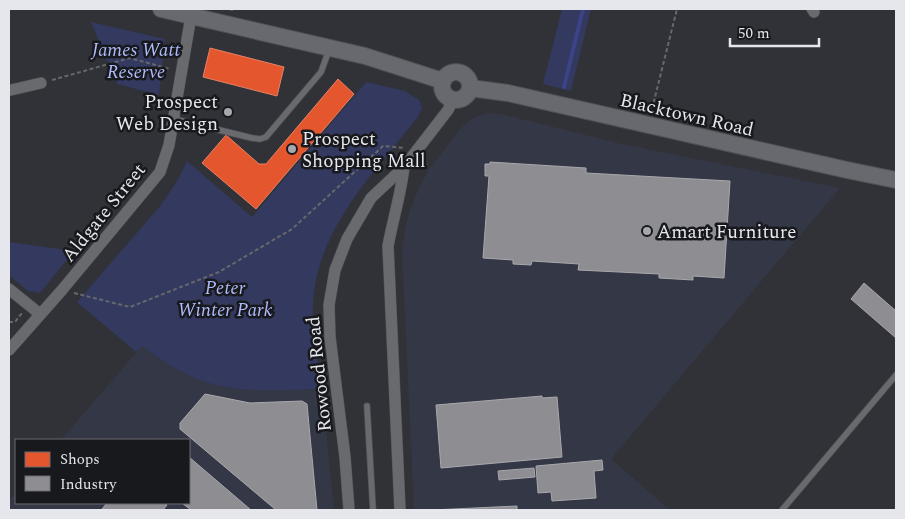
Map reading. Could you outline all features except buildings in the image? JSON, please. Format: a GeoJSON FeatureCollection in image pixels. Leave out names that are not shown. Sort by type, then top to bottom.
{"type":"FeatureCollection","features":[{"type":"Feature","properties":{"kind":"main road"},"geometry":{"type":"LineString","coordinates":[[161,9],[365,56],[443,81]]}},
{"type":"Feature","properties":{"kind":"main road"},"geometry":{"type":"LineString","coordinates":[[457,72],[468,79],[470,88],[462,99],[453,100],[448,98],[443,90],[443,81],[449,74],[457,72]]}},
{"type":"Feature","properties":{"kind":"main road","name":"Blacktown Road"},"geometry":{"type":"LineString","coordinates":[[470,88],[508,92],[896,180]]}},
{"type":"Feature","properties":{"kind":"street","name":"Aldgate Street"},"geometry":{"type":"LineString","coordinates":[[9,350],[62,290],[160,172],[169,145],[191,16]]}},
{"type":"Feature","properties":{"kind":"street"},"geometry":{"type":"LineString","coordinates":[[9,91],[41,83]]}},
{"type":"Feature","properties":{"kind":"street","name":"Rowood Road"},"geometry":{"type":"LineString","coordinates":[[349,510],[345,457],[330,337],[331,291],[340,256],[357,219],[371,198],[404,167],[448,110],[453,100]]}},
{"type":"Feature","properties":{"kind":"street"},"geometry":{"type":"LineString","coordinates":[[400,510],[388,246],[401,194],[404,167]]}},
{"type":"Feature","properties":{"kind":"street"},"geometry":{"type":"LineString","coordinates":[[9,289],[40,314]]}},
{"type":"Feature","properties":{"kind":"lane"},"geometry":{"type":"LineString","coordinates":[[174,119],[240,136],[260,139],[266,137],[321,72],[326,63],[330,48]]}},
{"type":"Feature","properties":{"kind":"lane"},"geometry":{"type":"LineString","coordinates":[[782,510],[896,375]]}},
{"type":"Feature","properties":{"kind":"lane"},"geometry":{"type":"LineString","coordinates":[[367,406],[373,510]]}},
{"type":"Feature","properties":{"kind":"path"},"geometry":{"type":"LineString","coordinates":[[229,9],[233,10]]}},
{"type":"Feature","properties":{"kind":"path"},"geometry":{"type":"LineString","coordinates":[[652,109],[677,9]]}},
{"type":"Feature","properties":{"kind":"path"},"geometry":{"type":"LineString","coordinates":[[41,83],[130,58],[182,73]]}},
{"type":"Feature","properties":{"kind":"path"},"geometry":{"type":"LineString","coordinates":[[62,290],[130,307],[175,290],[219,272],[292,229],[383,146],[418,149]]}},
{"type":"Feature","properties":{"kind":"path"},"geometry":{"type":"LineString","coordinates":[[9,322],[15,322],[28,305]]}},
{"type":"Feature","properties":{"kind":"shaded area"},"geometry":{"type":"Polygon","coordinates":[[[487,113],[501,114],[622,144],[840,188],[611,459],[670,510],[414,510],[402,251],[405,231],[409,213],[429,169],[463,126],[473,118],[487,113]]]}},
{"type":"Feature","properties":{"kind":"shaded area"},"geometry":{"type":"Polygon","coordinates":[[[142,346],[189,375],[213,384],[262,390],[322,389],[334,510],[9,510],[9,501],[15,493],[15,504],[190,504],[190,439],[62,439],[142,346]]]}},
{"type":"Feature","properties":{"kind":"green space"},"geometry":{"type":"Polygon","coordinates":[[[562,9],[591,9],[571,91],[543,84],[562,9]]]}},
{"type":"Feature","properties":{"kind":"green space","name":"James Watt Reserve"},"geometry":{"type":"Polygon","coordinates":[[[91,22],[165,39],[159,95],[117,84],[91,22]]]}},
{"type":"Feature","properties":{"kind":"green space","name":"Peter Winter Park"},"geometry":{"type":"Polygon","coordinates":[[[366,82],[405,91],[419,100],[422,108],[417,118],[350,204],[324,252],[317,278],[313,305],[314,337],[322,389],[254,390],[220,386],[204,381],[182,372],[142,346],[136,352],[77,302],[161,205],[179,178],[187,161],[252,217],[366,82]]]}},
{"type":"Feature","properties":{"kind":"green space"},"geometry":{"type":"Polygon","coordinates":[[[9,242],[74,251],[40,293],[28,291],[9,275],[9,242]]]}},
{"type":"Feature","properties":{"kind":"waterway"},"geometry":{"type":"LineString","coordinates":[[564,87],[583,9]]}},
{"type":"Feature","properties":{"kind":"place","name":"Prospect Web Design"},"geometry":{"type":"Point","coordinates":[228,112]}},
{"type":"Feature","properties":{"kind":"place","name":"Prospect Shopping Mall"},"geometry":{"type":"Point","coordinates":[292,149]}},
{"type":"Feature","properties":{"kind":"place","name":"Amart Furniture"},"geometry":{"type":"Point","coordinates":[647,231]}}]}
